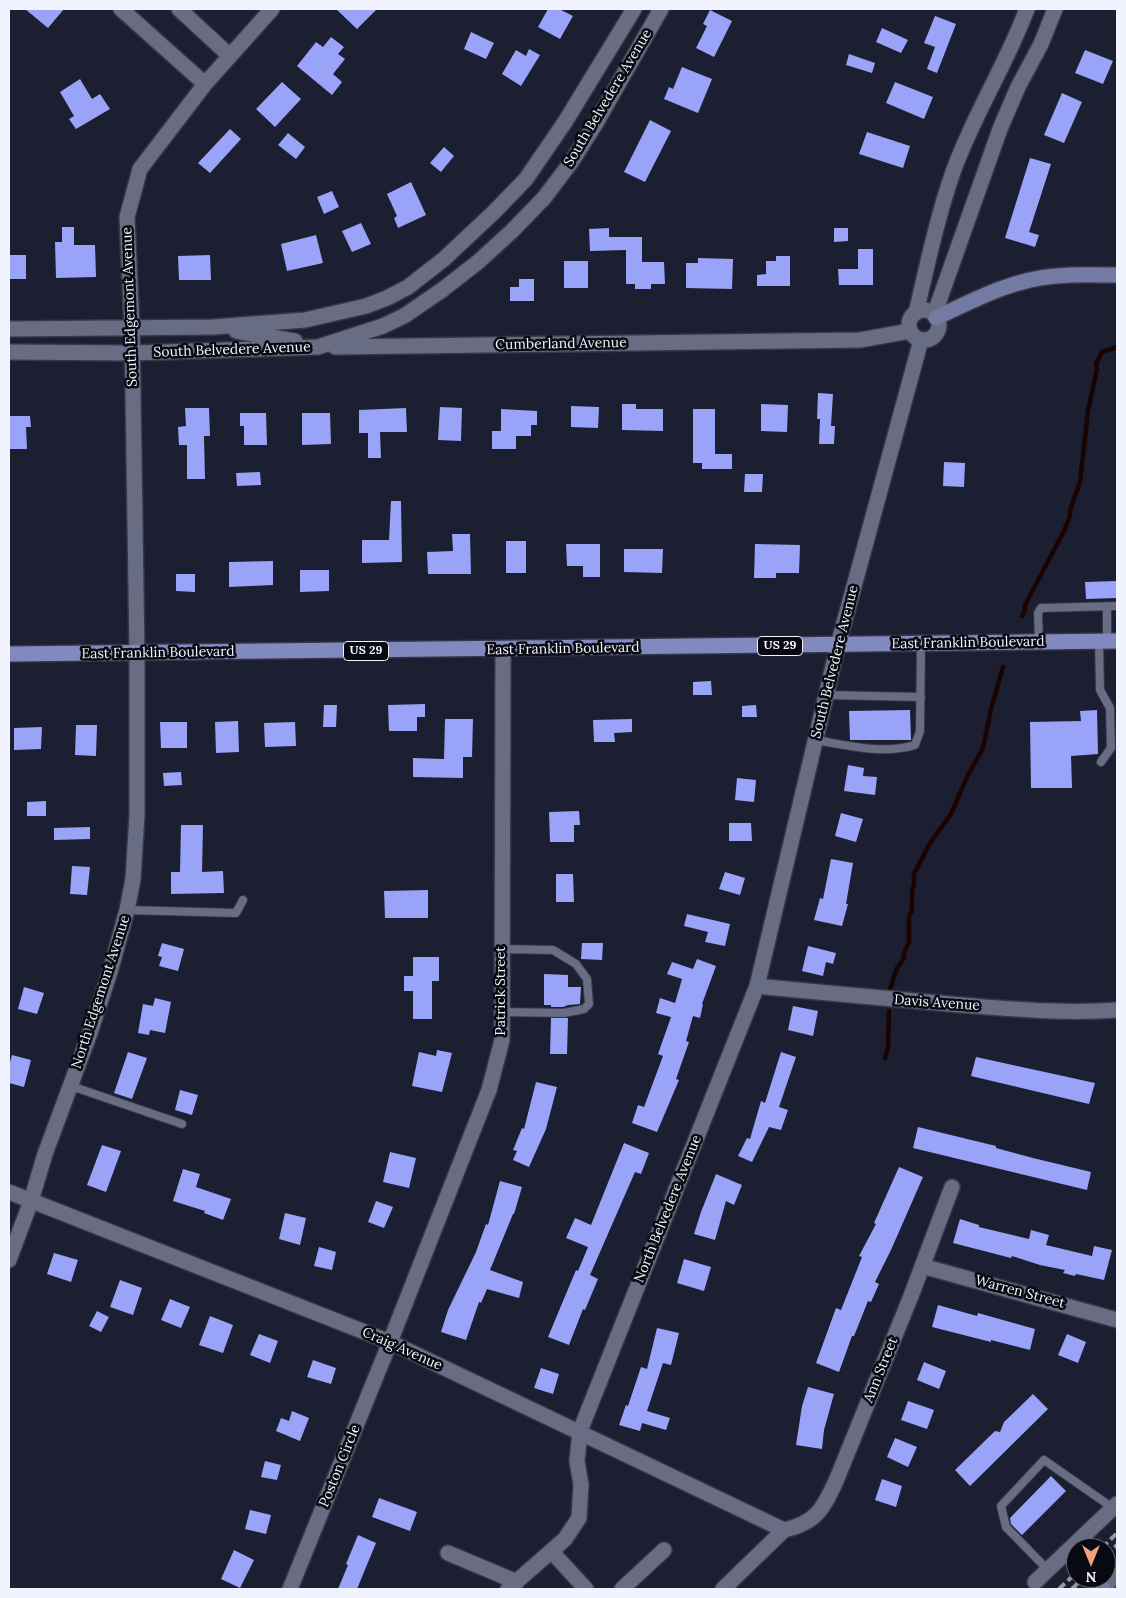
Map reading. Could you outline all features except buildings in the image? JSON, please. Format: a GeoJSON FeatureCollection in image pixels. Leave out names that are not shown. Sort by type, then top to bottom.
{"type":"FeatureCollection","features":[{"type":"Feature","properties":{"kind":"main road","name":"East Franklin Boulevard"},"geometry":{"type":"LineString","coordinates":[[9,654],[1108,642]]}},
{"type":"Feature","properties":{"kind":"street"},"geometry":{"type":"LineString","coordinates":[[121,9],[205,84]]}},
{"type":"Feature","properties":{"kind":"street"},"geometry":{"type":"LineString","coordinates":[[179,9],[230,56]]}},
{"type":"Feature","properties":{"kind":"street","name":"South Edgemont Avenue"},"geometry":{"type":"LineString","coordinates":[[137,654],[133,353],[127,216],[140,169],[205,84],[272,9]]}},
{"type":"Feature","properties":{"kind":"street","name":"South Belvedere Avenue"},"geometry":{"type":"LineString","coordinates":[[9,329],[212,328],[305,320],[366,306],[408,287],[461,244],[526,179],[565,122],[634,9]]}},
{"type":"Feature","properties":{"kind":"street","name":"South Belvedere Avenue"},"geometry":{"type":"LineString","coordinates":[[9,352],[133,353],[318,347],[383,326],[404,316],[478,262],[544,198],[572,161],[662,9]]}},
{"type":"Feature","properties":{"kind":"street"},"geometry":{"type":"LineString","coordinates":[[916,313],[926,311],[935,317],[938,324],[936,333],[930,339],[915,335],[911,319],[916,313],[932,247],[954,172],[979,111],[1027,9]]}},
{"type":"Feature","properties":{"kind":"street"},"geometry":{"type":"LineString","coordinates":[[935,317],[1000,130],[1018,87],[1041,44],[1055,9]]}},
{"type":"Feature","properties":{"kind":"street"},"geometry":{"type":"LineString","coordinates":[[935,317],[992,292],[1030,281],[1054,276],[1117,275]]}},
{"type":"Feature","properties":{"kind":"street","name":"Cumberland Avenue"},"geometry":{"type":"LineString","coordinates":[[212,328],[303,342],[318,347],[860,340],[915,335]]}},
{"type":"Feature","properties":{"kind":"street","name":"South Belvedere Avenue"},"geometry":{"type":"LineString","coordinates":[[757,986],[838,645],[915,335]]}},
{"type":"Feature","properties":{"kind":"street","name":"Patrick Street"},"geometry":{"type":"LineString","coordinates":[[390,1342],[489,1090],[502,1040],[503,649]]}},
{"type":"Feature","properties":{"kind":"street","name":"North Edgemont Avenue"},"geometry":{"type":"LineString","coordinates":[[9,1260],[110,972],[127,910],[133,879],[137,831],[137,654]]}},
{"type":"Feature","properties":{"kind":"street","name":"Davis Avenue"},"geometry":{"type":"LineString","coordinates":[[757,986],[845,996],[1035,1010],[1091,1012],[1117,1010]]}},
{"type":"Feature","properties":{"kind":"street","name":"North Belvedere Avenue"},"geometry":{"type":"LineString","coordinates":[[512,1585],[565,1539],[579,1518],[580,1485],[577,1461],[580,1432],[757,986]]}},
{"type":"Feature","properties":{"kind":"street","name":"Ann Street"},"geometry":{"type":"LineString","coordinates":[[784,1530],[807,1523],[825,1506],[952,1187]]}},
{"type":"Feature","properties":{"kind":"street","name":"Craig Avenue"},"geometry":{"type":"LineString","coordinates":[[9,1192],[390,1342],[784,1530]]}},
{"type":"Feature","properties":{"kind":"street","name":"Warren Street"},"geometry":{"type":"LineString","coordinates":[[922,1266],[1117,1320]]}},
{"type":"Feature","properties":{"kind":"street","name":"Poston Circle"},"geometry":{"type":"LineString","coordinates":[[290,1589],[390,1342]]}},
{"type":"Feature","properties":{"kind":"street"},"geometry":{"type":"LineString","coordinates":[[1035,1582],[1115,1506]]}},
{"type":"Feature","properties":{"kind":"street"},"geometry":{"type":"LineString","coordinates":[[723,1589],[784,1530]]}},
{"type":"Feature","properties":{"kind":"street"},"geometry":{"type":"LineString","coordinates":[[622,1589],[664,1550]]}},
{"type":"Feature","properties":{"kind":"street"},"geometry":{"type":"LineString","coordinates":[[551,1552],[586,1589]]}},
{"type":"Feature","properties":{"kind":"street"},"geometry":{"type":"LineString","coordinates":[[448,1553],[512,1585]]}},
{"type":"Feature","properties":{"kind":"street"},"geometry":{"type":"LineString","coordinates":[[1102,1589],[1117,1574]]}},
{"type":"Feature","properties":{"kind":"lane"},"geometry":{"type":"LineString","coordinates":[[1101,762],[1111,748],[1110,708],[1100,690],[1108,642],[1107,606]]}},
{"type":"Feature","properties":{"kind":"lane"},"geometry":{"type":"LineString","coordinates":[[1039,642],[1038,613],[1040,608],[1117,606]]}},
{"type":"Feature","properties":{"kind":"lane"},"geometry":{"type":"LineString","coordinates":[[815,740],[875,749],[906,748],[915,745],[920,731],[921,644]]}},
{"type":"Feature","properties":{"kind":"lane"},"geometry":{"type":"LineString","coordinates":[[826,695],[921,698]]}},
{"type":"Feature","properties":{"kind":"lane"},"geometry":{"type":"LineString","coordinates":[[127,910],[236,913],[243,900]]}},
{"type":"Feature","properties":{"kind":"lane"},"geometry":{"type":"LineString","coordinates":[[502,949],[553,950],[576,964],[587,979],[589,1004],[584,1009],[564,1013],[502,1012]]}},
{"type":"Feature","properties":{"kind":"lane"},"geometry":{"type":"LineString","coordinates":[[71,1086],[182,1124]]}},
{"type":"Feature","properties":{"kind":"lane"},"geometry":{"type":"LineString","coordinates":[[1048,1570],[1006,1527],[1001,1506],[1044,1460],[1115,1506]]}},
{"type":"Feature","properties":{"kind":"waterway"},"geometry":{"type":"LineString","coordinates":[[1022,616],[1025,605],[1064,531],[1080,482],[1088,411],[1097,369],[1096,364],[1102,352],[1117,347]]}},
{"type":"Feature","properties":{"kind":"waterway"},"geometry":{"type":"LineString","coordinates":[[890,989],[909,942],[909,916],[912,911],[914,874],[930,843],[951,814],[967,777],[983,748],[991,709],[1003,667]]}},
{"type":"Feature","properties":{"kind":"waterway"},"geometry":{"type":"LineString","coordinates":[[885,1058],[888,1047],[889,1011]]}},
{"type":"Feature","properties":{"kind":"railway"},"geometry":{"type":"LineString","coordinates":[[1112,1538],[1117,1533]]}},
{"type":"Feature","properties":{"kind":"railway"},"geometry":{"type":"LineString","coordinates":[[1059,1589],[1066,1582]]}}]}
